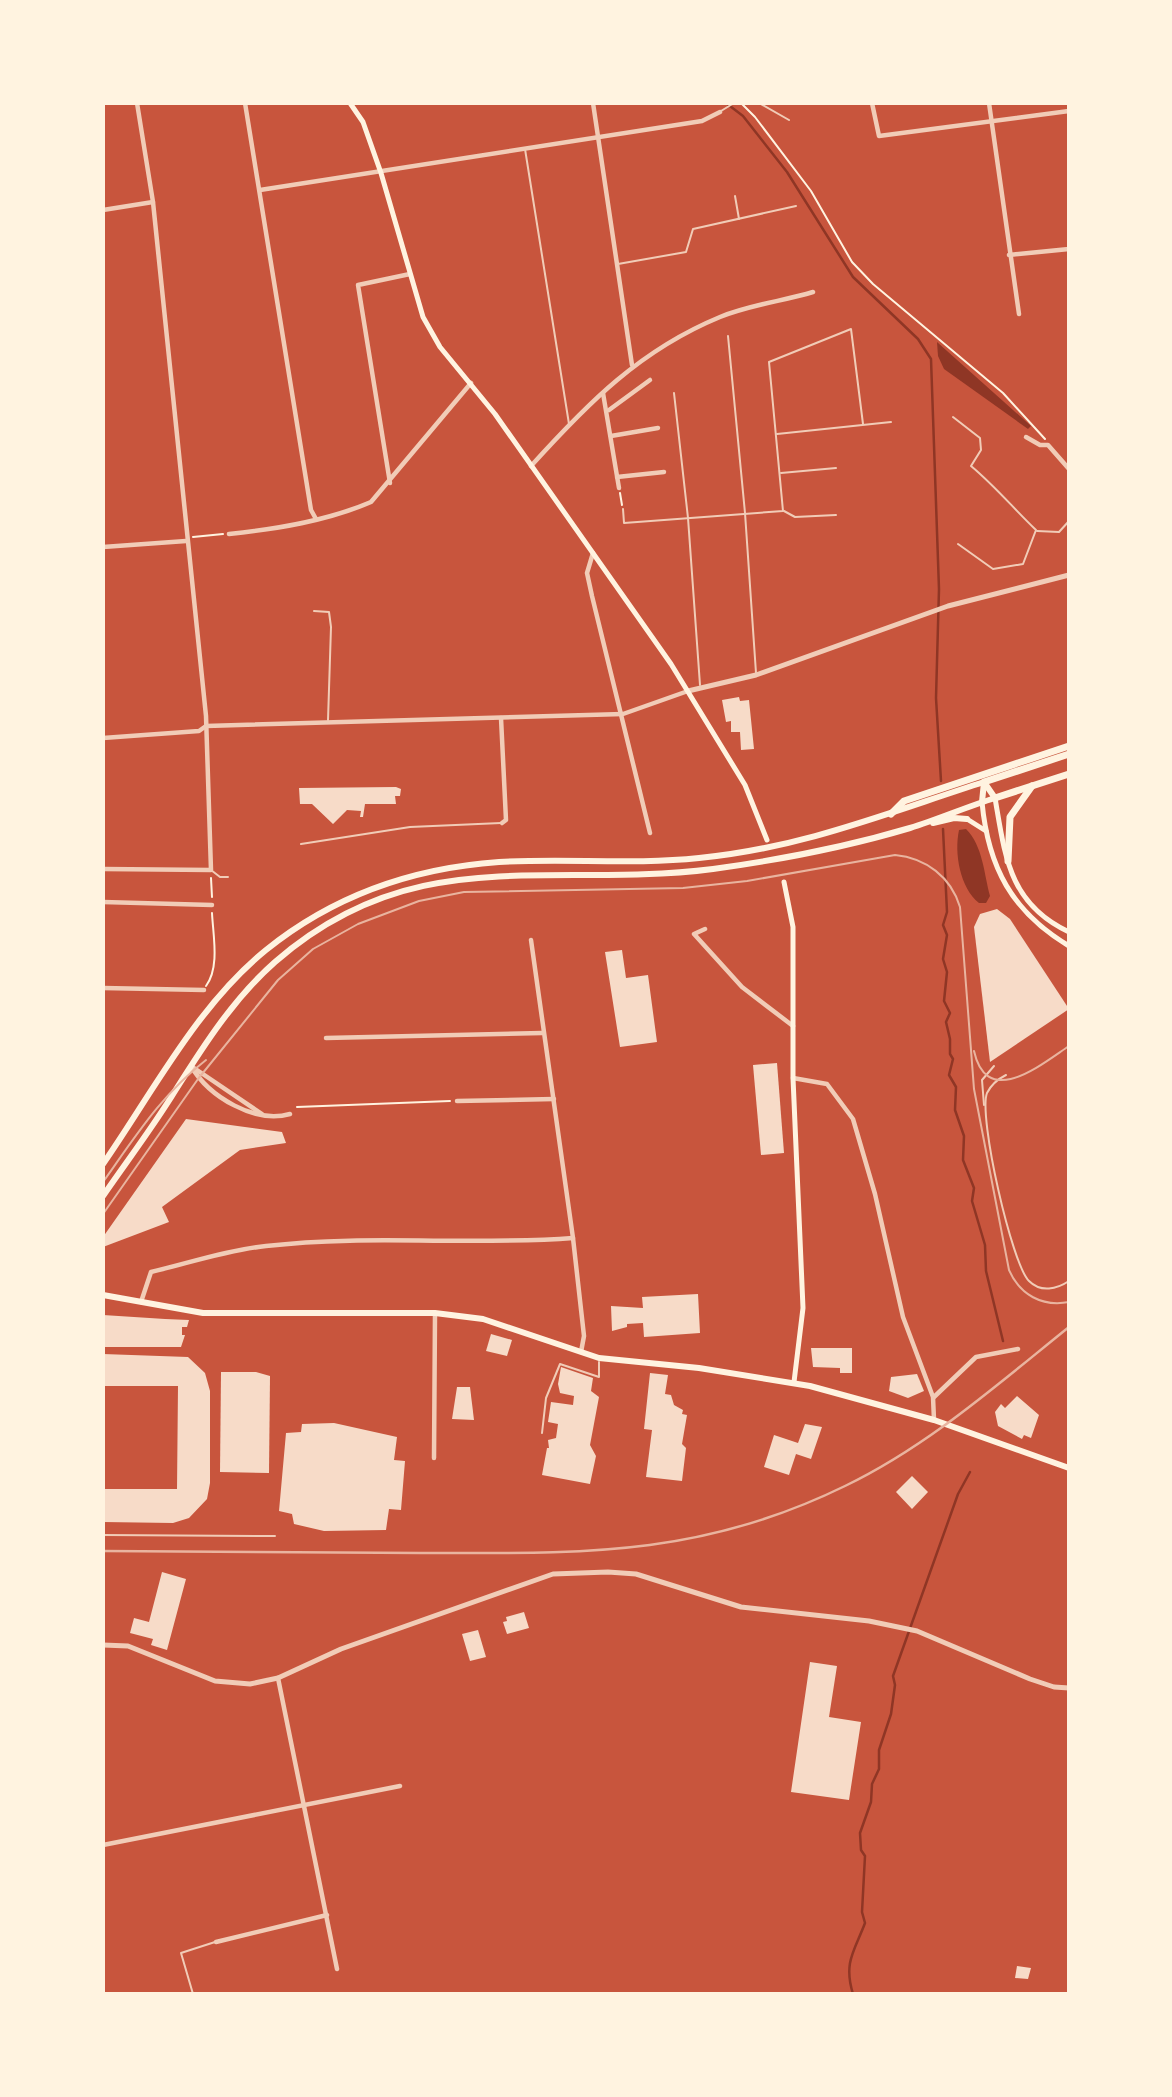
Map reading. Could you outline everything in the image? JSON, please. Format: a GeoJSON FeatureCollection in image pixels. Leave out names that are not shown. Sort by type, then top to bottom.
{"type":"FeatureCollection","features":[{"type":"Feature","properties":{"kind":"highway"},"geometry":{"type":"LineString","coordinates":[[891,814],[904,801],[1069,746]]}},
{"type":"Feature","properties":{"kind":"highway"},"geometry":{"type":"LineString","coordinates":[[984,782],[1069,754]]}},
{"type":"Feature","properties":{"kind":"highway"},"geometry":{"type":"LineString","coordinates":[[995,798],[1069,774]]}},
{"type":"Feature","properties":{"kind":"highway"},"geometry":{"type":"LineString","coordinates":[[1007,861],[1010,817],[1032,786]]}},
{"type":"Feature","properties":{"kind":"main road"},"geometry":{"type":"LineString","coordinates":[[350,103],[363,122],[381,173],[423,317],[440,346],[471,383],[531,466],[688,691],[745,785],[767,840]]}},
{"type":"Feature","properties":{"kind":"main road"},"geometry":{"type":"LineString","coordinates":[[103,1164],[219,998],[264,952],[318,915],[381,884],[454,866],[500,862],[699,858],[761,849],[845,830],[984,782]]}},
{"type":"Feature","properties":{"kind":"main road"},"geometry":{"type":"LineString","coordinates":[[984,782],[995,798],[1007,861],[1016,884],[1029,905],[1069,932]]}},
{"type":"Feature","properties":{"kind":"main road"},"geometry":{"type":"LineString","coordinates":[[984,782],[982,802],[986,831],[1007,891],[1047,931],[1069,946]]}},
{"type":"Feature","properties":{"kind":"main road"},"geometry":{"type":"LineString","coordinates":[[103,1196],[191,1065],[247,989],[274,963],[326,925],[381,898],[420,886],[479,876],[672,872],[765,861],[924,823],[995,798]]}},
{"type":"Feature","properties":{"kind":"main road"},"geometry":{"type":"LineString","coordinates":[[924,823],[967,819],[986,831]]}},
{"type":"Feature","properties":{"kind":"main road"},"geometry":{"type":"LineString","coordinates":[[784,881],[793,927],[793,1078],[803,1308],[794,1382]]}},
{"type":"Feature","properties":{"kind":"main road"},"geometry":{"type":"LineString","coordinates":[[177,1056],[191,1065]]}},
{"type":"Feature","properties":{"kind":"main road"},"geometry":{"type":"LineString","coordinates":[[104,1295],[226,1314],[435,1313],[483,1320],[599,1358],[794,1382],[934,1420],[1069,1468]]}},
{"type":"Feature","properties":{"kind":"street"},"geometry":{"type":"LineString","coordinates":[[103,869],[211,870],[206,726],[153,202],[137,103]]}},
{"type":"Feature","properties":{"kind":"street"},"geometry":{"type":"LineString","coordinates":[[245,103],[312,510],[316,519]]}},
{"type":"Feature","properties":{"kind":"street"},"geometry":{"type":"LineString","coordinates":[[593,103],[632,365]]}},
{"type":"Feature","properties":{"kind":"street"},"geometry":{"type":"LineString","coordinates":[[872,103],[879,135],[1069,111]]}},
{"type":"Feature","properties":{"kind":"street"},"geometry":{"type":"LineString","coordinates":[[989,103],[1019,313]]}},
{"type":"Feature","properties":{"kind":"street"},"geometry":{"type":"LineString","coordinates":[[260,190],[702,121],[720,112]]}},
{"type":"Feature","properties":{"kind":"street"},"geometry":{"type":"LineString","coordinates":[[103,210],[153,202]]}},
{"type":"Feature","properties":{"kind":"street"},"geometry":{"type":"LineString","coordinates":[[1010,255],[1069,249]]}},
{"type":"Feature","properties":{"kind":"street"},"geometry":{"type":"LineString","coordinates":[[390,483],[358,285],[410,274]]}},
{"type":"Feature","properties":{"kind":"street"},"geometry":{"type":"LineString","coordinates":[[531,466],[569,424],[632,365],[719,318],[813,292]]}},
{"type":"Feature","properties":{"kind":"street"},"geometry":{"type":"LineString","coordinates":[[609,410],[650,380]]}},
{"type":"Feature","properties":{"kind":"street"},"geometry":{"type":"LineString","coordinates":[[229,534],[286,527],[351,511],[372,502],[471,383]]}},
{"type":"Feature","properties":{"kind":"street"},"geometry":{"type":"LineString","coordinates":[[603,393],[609,410],[619,488]]}},
{"type":"Feature","properties":{"kind":"street"},"geometry":{"type":"LineString","coordinates":[[611,436],[658,428]]}},
{"type":"Feature","properties":{"kind":"street"},"geometry":{"type":"LineString","coordinates":[[1026,436],[1040,445],[1048,445],[1069,469]]}},
{"type":"Feature","properties":{"kind":"street"},"geometry":{"type":"LineString","coordinates":[[617,477],[664,472]]}},
{"type":"Feature","properties":{"kind":"street"},"geometry":{"type":"LineString","coordinates":[[103,547],[186,541]]}},
{"type":"Feature","properties":{"kind":"street"},"geometry":{"type":"LineString","coordinates":[[593,553],[587,573],[650,833]]}},
{"type":"Feature","properties":{"kind":"street"},"geometry":{"type":"LineString","coordinates":[[103,738],[199,731],[206,726],[328,720],[622,714],[688,691],[756,675],[948,606],[1069,575]]}},
{"type":"Feature","properties":{"kind":"street"},"geometry":{"type":"LineString","coordinates":[[501,718],[506,820],[502,823]]}},
{"type":"Feature","properties":{"kind":"street"},"geometry":{"type":"LineString","coordinates":[[103,902],[212,905]]}},
{"type":"Feature","properties":{"kind":"street"},"geometry":{"type":"LineString","coordinates":[[705,929],[694,934],[742,987],[793,1026]]}},
{"type":"Feature","properties":{"kind":"street"},"geometry":{"type":"LineString","coordinates":[[531,940],[573,1238],[584,1336],[580,1353]]}},
{"type":"Feature","properties":{"kind":"street"},"geometry":{"type":"LineString","coordinates":[[103,988],[204,990]]}},
{"type":"Feature","properties":{"kind":"street"},"geometry":{"type":"LineString","coordinates":[[326,1038],[542,1033]]}},
{"type":"Feature","properties":{"kind":"street"},"geometry":{"type":"LineString","coordinates":[[191,1065],[264,1115]]}},
{"type":"Feature","properties":{"kind":"street"},"geometry":{"type":"LineString","coordinates":[[191,1065],[198,1079],[238,1109],[277,1117],[290,1114]]}},
{"type":"Feature","properties":{"kind":"street"},"geometry":{"type":"LineString","coordinates":[[793,1078],[827,1084],[853,1119],[875,1194],[904,1317],[933,1397],[934,1420]]}},
{"type":"Feature","properties":{"kind":"street"},"geometry":{"type":"LineString","coordinates":[[457,1101],[554,1099]]}},
{"type":"Feature","properties":{"kind":"street"},"geometry":{"type":"LineString","coordinates":[[141,1302],[151,1272],[259,1247],[366,1240],[533,1241],[573,1238]]}},
{"type":"Feature","properties":{"kind":"street"},"geometry":{"type":"LineString","coordinates":[[434,1458],[435,1313]]}},
{"type":"Feature","properties":{"kind":"street"},"geometry":{"type":"LineString","coordinates":[[933,1397],[976,1357],[1018,1349]]}},
{"type":"Feature","properties":{"kind":"street"},"geometry":{"type":"LineString","coordinates":[[103,1645],[128,1646],[215,1681],[250,1684],[278,1678],[341,1648],[553,1574],[636,1574],[741,1607],[917,1631],[1030,1679],[1054,1687],[1069,1688]]}},
{"type":"Feature","properties":{"kind":"street"},"geometry":{"type":"LineString","coordinates":[[278,1678],[337,1969]]}},
{"type":"Feature","properties":{"kind":"street"},"geometry":{"type":"LineString","coordinates":[[103,1845],[306,1807],[400,1786]]}},
{"type":"Feature","properties":{"kind":"street"},"geometry":{"type":"LineString","coordinates":[[216,1942],[327,1915]]}},
{"type":"Feature","properties":{"kind":"lane"},"geometry":{"type":"LineString","coordinates":[[720,112],[734,103]]}},
{"type":"Feature","properties":{"kind":"lane"},"geometry":{"type":"LineString","coordinates":[[759,103],[789,120]]}},
{"type":"Feature","properties":{"kind":"lane"},"geometry":{"type":"LineString","coordinates":[[525,148],[569,424]]}},
{"type":"Feature","properties":{"kind":"lane"},"geometry":{"type":"LineString","coordinates":[[735,196],[740,220]]}},
{"type":"Feature","properties":{"kind":"lane"},"geometry":{"type":"LineString","coordinates":[[617,264],[686,252],[693,229],[796,206]]}},
{"type":"Feature","properties":{"kind":"lane"},"geometry":{"type":"LineString","coordinates":[[783,511],[769,362],[851,329],[863,424]]}},
{"type":"Feature","properties":{"kind":"lane"},"geometry":{"type":"LineString","coordinates":[[728,336],[745,513],[756,675]]}},
{"type":"Feature","properties":{"kind":"lane"},"geometry":{"type":"LineString","coordinates":[[674,393],[688,518],[700,689]]}},
{"type":"Feature","properties":{"kind":"lane"},"geometry":{"type":"LineString","coordinates":[[953,417],[980,438],[981,450],[971,466],[997,488],[1001,496],[1036,530],[1059,532],[1069,521]]}},
{"type":"Feature","properties":{"kind":"lane"},"geometry":{"type":"LineString","coordinates":[[776,434],[891,422]]}},
{"type":"Feature","properties":{"kind":"lane"},"geometry":{"type":"LineString","coordinates":[[779,473],[836,468]]}},
{"type":"Feature","properties":{"kind":"lane"},"geometry":{"type":"LineString","coordinates":[[623,509],[624,523],[783,511],[796,517],[836,515]]}},
{"type":"Feature","properties":{"kind":"lane"},"geometry":{"type":"LineString","coordinates":[[958,544],[993,569],[1023,564],[1036,530]]}},
{"type":"Feature","properties":{"kind":"lane"},"geometry":{"type":"LineString","coordinates":[[314,611],[329,612],[331,627],[328,720]]}},
{"type":"Feature","properties":{"kind":"lane"},"geometry":{"type":"LineString","coordinates":[[300,844],[410,827],[502,823]]}},
{"type":"Feature","properties":{"kind":"lane"},"geometry":{"type":"LineString","coordinates":[[211,870],[219,877],[228,877]]}},
{"type":"Feature","properties":{"kind":"lane"},"geometry":{"type":"LineString","coordinates":[[994,1066],[982,1080],[984,1108],[1000,1198],[1025,1276],[1041,1288],[1052,1289],[1069,1281]]}},
{"type":"Feature","properties":{"kind":"lane"},"geometry":{"type":"LineString","coordinates":[[984,1108],[989,1091],[998,1079],[1006,1075]]}},
{"type":"Feature","properties":{"kind":"lane"},"geometry":{"type":"LineString","coordinates":[[542,1433],[546,1398],[560,1364],[599,1377],[599,1358]]}},
{"type":"Feature","properties":{"kind":"lane"},"geometry":{"type":"LineString","coordinates":[[103,1535],[275,1536]]}},
{"type":"Feature","properties":{"kind":"lane"},"geometry":{"type":"LineString","coordinates":[[193,1994],[181,1953],[216,1942]]}},
{"type":"Feature","properties":{"kind":"path"},"geometry":{"type":"LineString","coordinates":[[741,103],[755,117],[811,191],[859,269],[903,311],[1022,411],[1044,435],[1048,445]]}},
{"type":"Feature","properties":{"kind":"path"},"geometry":{"type":"LineString","coordinates":[[619,488],[623,509]]}},
{"type":"Feature","properties":{"kind":"path"},"geometry":{"type":"LineString","coordinates":[[186,541],[229,534]]}},
{"type":"Feature","properties":{"kind":"path"},"geometry":{"type":"LineString","coordinates":[[204,990],[212,978],[214,960],[211,870]]}},
{"type":"Feature","properties":{"kind":"path"},"geometry":{"type":"LineString","coordinates":[[297,1107],[457,1101]]}},
{"type":"Feature","properties":{"kind":"shaded area"},"geometry":{"type":"Polygon","coordinates":[[[937,342],[1031,426],[1028,429],[944,369],[938,356],[937,342]]]}},
{"type":"Feature","properties":{"kind":"shaded area"},"geometry":{"type":"Polygon","coordinates":[[[966,829],[976,844],[982,861],[990,896],[986,903],[979,903],[972,897],[960,870],[957,849],[959,830],[966,829]]]}},
{"type":"Feature","properties":{"kind":"building"},"geometry":{"type":"Polygon","coordinates":[[[739,697],[740,701],[749,700],[754,749],[741,750],[740,732],[731,732],[731,721],[726,722],[722,700],[739,697]]]}},
{"type":"Feature","properties":{"kind":"building"},"geometry":{"type":"Polygon","coordinates":[[[299,788],[401,789],[400,796],[395,796],[396,804],[365,804],[363,817],[360,817],[361,811],[347,810],[333,824],[312,804],[300,804],[299,788]]]}},
{"type":"Feature","properties":{"kind":"building"},"geometry":{"type":"Polygon","coordinates":[[[997,909],[1010,919],[1069,1009],[990,1062],[974,927],[980,914],[997,909]]]}},
{"type":"Feature","properties":{"kind":"building"},"geometry":{"type":"Polygon","coordinates":[[[622,950],[626,978],[648,975],[657,1042],[620,1047],[605,952],[622,950]]]}},
{"type":"Feature","properties":{"kind":"building"},"geometry":{"type":"Polygon","coordinates":[[[777,1063],[784,1153],[761,1155],[753,1065],[777,1063]]]}},
{"type":"Feature","properties":{"kind":"building"},"geometry":{"type":"Polygon","coordinates":[[[186,1119],[282,1132],[286,1143],[240,1150],[162,1207],[169,1222],[103,1247],[103,1237],[186,1119]]]}},
{"type":"Feature","properties":{"kind":"building"},"geometry":{"type":"Polygon","coordinates":[[[698,1294],[700,1333],[644,1337],[643,1323],[627,1324],[627,1327],[612,1331],[611,1306],[643,1308],[642,1297],[698,1294]]]}},
{"type":"Feature","properties":{"kind":"building"},"geometry":{"type":"Polygon","coordinates":[[[103,1315],[189,1320],[187,1327],[182,1327],[182,1335],[185,1335],[181,1347],[103,1347],[103,1315]]]}},
{"type":"Feature","properties":{"kind":"building"},"geometry":{"type":"Polygon","coordinates":[[[491,1334],[512,1340],[507,1356],[486,1351],[491,1334]]]}},
{"type":"Feature","properties":{"kind":"building"},"geometry":{"type":"Polygon","coordinates":[[[811,1348],[852,1348],[852,1373],[840,1373],[840,1368],[813,1367],[811,1348]]]}},
{"type":"Feature","properties":{"kind":"building"},"geometry":{"type":"Polygon","coordinates":[[[103,1354],[188,1357],[205,1373],[210,1391],[210,1483],[207,1499],[189,1518],[173,1523],[103,1522],[103,1489],[177,1489],[178,1386],[103,1386],[103,1354]]]}},
{"type":"Feature","properties":{"kind":"building"},"geometry":{"type":"Polygon","coordinates":[[[561,1367],[593,1378],[591,1391],[599,1397],[590,1445],[596,1456],[590,1484],[542,1475],[549,1448],[548,1440],[556,1438],[558,1424],[548,1422],[551,1402],[573,1405],[574,1396],[560,1393],[558,1384],[561,1367]]]}},
{"type":"Feature","properties":{"kind":"building"},"geometry":{"type":"Polygon","coordinates":[[[221,1372],[256,1372],[270,1376],[269,1473],[220,1472],[221,1372]]]}},
{"type":"Feature","properties":{"kind":"building"},"geometry":{"type":"Polygon","coordinates":[[[650,1373],[668,1375],[665,1394],[671,1395],[674,1405],[683,1410],[682,1414],[687,1415],[682,1444],[686,1448],[682,1481],[646,1477],[652,1430],[644,1429],[650,1373]]]}},
{"type":"Feature","properties":{"kind":"building"},"geometry":{"type":"Polygon","coordinates":[[[917,1374],[924,1391],[908,1398],[889,1391],[891,1377],[917,1374]]]}},
{"type":"Feature","properties":{"kind":"building"},"geometry":{"type":"Polygon","coordinates":[[[457,1387],[470,1387],[474,1420],[452,1419],[457,1387]]]}},
{"type":"Feature","properties":{"kind":"building"},"geometry":{"type":"Polygon","coordinates":[[[1017,1396],[1039,1415],[1031,1438],[1024,1435],[1022,1439],[998,1426],[995,1412],[1001,1404],[1005,1408],[1017,1396]]]}},
{"type":"Feature","properties":{"kind":"building"},"geometry":{"type":"Polygon","coordinates":[[[334,1423],[397,1437],[394,1460],[405,1461],[401,1510],[389,1509],[386,1530],[324,1531],[294,1524],[292,1514],[279,1511],[286,1433],[301,1432],[302,1424],[334,1423]]]}},
{"type":"Feature","properties":{"kind":"building"},"geometry":{"type":"Polygon","coordinates":[[[805,1424],[822,1427],[811,1459],[796,1454],[789,1475],[764,1467],[774,1435],[798,1443],[805,1424]]]}},
{"type":"Feature","properties":{"kind":"building"},"geometry":{"type":"Polygon","coordinates":[[[912,1476],[928,1492],[912,1509],[896,1492],[912,1476]]]}},
{"type":"Feature","properties":{"kind":"building"},"geometry":{"type":"Polygon","coordinates":[[[162,1572],[186,1579],[167,1650],[151,1645],[153,1639],[130,1633],[134,1618],[149,1622],[162,1572]]]}},
{"type":"Feature","properties":{"kind":"building"},"geometry":{"type":"Polygon","coordinates":[[[524,1612],[529,1628],[507,1634],[503,1622],[507,1621],[506,1617],[524,1612]]]}},
{"type":"Feature","properties":{"kind":"building"},"geometry":{"type":"Polygon","coordinates":[[[478,1630],[486,1657],[470,1661],[462,1634],[478,1630]]]}},
{"type":"Feature","properties":{"kind":"building"},"geometry":{"type":"Polygon","coordinates":[[[810,1662],[837,1666],[829,1717],[861,1722],[849,1800],[791,1792],[810,1662]]]}},
{"type":"Feature","properties":{"kind":"building"},"geometry":{"type":"Polygon","coordinates":[[[1017,1966],[1031,1968],[1028,1979],[1015,1978],[1017,1966]]]}},
{"type":"Feature","properties":{"kind":"waterway"},"geometry":{"type":"LineString","coordinates":[[726,103],[743,116],[787,172],[853,277],[918,339],[931,359],[939,589],[936,698],[941,781]]}},
{"type":"Feature","properties":{"kind":"waterway"},"geometry":{"type":"LineString","coordinates":[[943,829],[947,912],[943,925],[947,935],[943,959],[947,972],[944,1001],[950,1013],[946,1022],[953,1059],[949,1075],[956,1087],[955,1110],[964,1136],[963,1160],[974,1188],[972,1201],[985,1245],[986,1271],[1003,1341]]}},
{"type":"Feature","properties":{"kind":"waterway"},"geometry":{"type":"LineString","coordinates":[[853,1994],[850,1965],[865,1923],[862,1912],[865,1856],[861,1850],[860,1833],[871,1802],[872,1784],[879,1769],[879,1750],[891,1714],[895,1685],[893,1676],[958,1494],[970,1472]]}},
{"type":"Feature","properties":{"kind":"tram line"},"geometry":{"type":"LineString","coordinates":[[103,1214],[198,1079],[278,980],[313,949],[358,924],[419,901],[464,892],[683,888],[747,881],[895,855],[917,860],[936,871],[944,878],[960,907],[974,1089],[1009,1270],[1019,1286],[1033,1297],[1050,1303],[1069,1302]]}},
{"type":"Feature","properties":{"kind":"tram line"},"geometry":{"type":"LineString","coordinates":[[974,1051],[981,1068],[991,1078],[1003,1080],[1031,1071],[1069,1046]]}},
{"type":"Feature","properties":{"kind":"tram line"},"geometry":{"type":"LineString","coordinates":[[103,1182],[163,1102],[206,1060]]}},
{"type":"Feature","properties":{"kind":"railway"},"geometry":{"type":"LineString","coordinates":[[103,1551],[533,1553],[586,1551],[688,1539],[739,1527],[791,1510],[876,1470],[962,1413],[1069,1327]]}}]}
